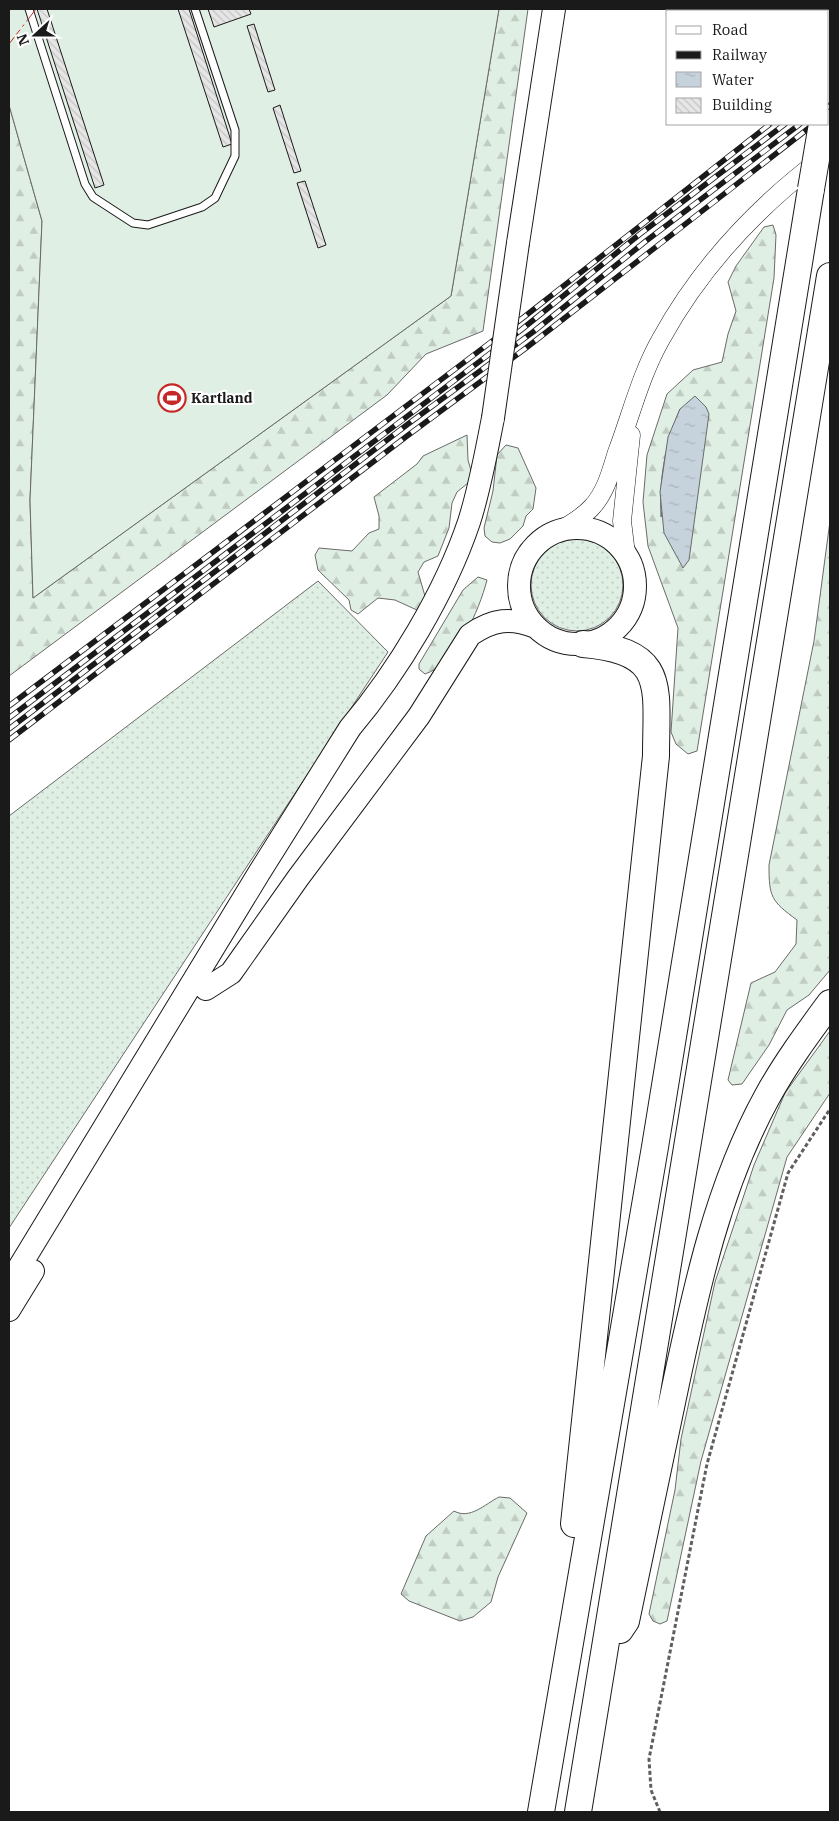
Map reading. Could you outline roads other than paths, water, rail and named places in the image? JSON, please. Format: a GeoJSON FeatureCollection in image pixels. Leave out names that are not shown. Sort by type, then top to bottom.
{"type":"FeatureCollection","features":[{"type":"Feature","properties":{"kind":"highway"},"geometry":{"type":"LineString","coordinates":[[541,1812],[656,1137],[822,125]]}},
{"type":"Feature","properties":{"kind":"highway"},"geometry":{"type":"LineString","coordinates":[[578,1812],[605,1652],[609,1613],[689,1143],[830,276]]}},
{"type":"Feature","properties":{"kind":"highway"},"geometry":{"type":"LineString","coordinates":[[583,644],[608,646],[645,663],[652,677],[656,698],[656,756],[574,1525],[584,1560]]}},
{"type":"Feature","properties":{"kind":"highway"},"geometry":{"type":"LineString","coordinates":[[605,1652],[626,1621],[696,1291],[721,1204],[738,1160],[767,1097],[802,1041],[830,1003]]}},
{"type":"Feature","properties":{"kind":"main road"},"geometry":{"type":"LineString","coordinates":[[9,1284],[264,865],[350,728],[368,708],[430,611],[450,571],[469,521],[482,473],[493,418],[554,9]]}},
{"type":"Feature","properties":{"kind":"main road"},"geometry":{"type":"LineString","coordinates":[[206,989],[230,973],[298,878],[419,716],[470,635],[480,628],[504,621],[518,620],[536,627],[551,638],[567,643],[583,644],[599,640],[615,631],[628,617],[634,596],[635,576],[626,554],[612,539],[595,530],[575,527],[555,533],[542,540],[530,554],[520,572],[519,591],[524,611],[536,627]]}},
{"type":"Feature","properties":{"kind":"main road"},"geometry":{"type":"LineString","coordinates":[[9,1310],[206,989],[358,734],[368,708]]}},
{"type":"Feature","properties":{"kind":"street"},"geometry":{"type":"LineString","coordinates":[[555,533],[579,518],[592,507],[604,489],[634,404],[660,340],[686,297],[714,259],[750,219],[790,182],[830,151]]}},
{"type":"Feature","properties":{"kind":"street"},"geometry":{"type":"LineString","coordinates":[[626,554],[622,521],[634,404]]}},
{"type":"Feature","properties":{"kind":"lane"},"geometry":{"type":"LineString","coordinates":[[29,9],[85,184],[93,197],[133,223],[148,225],[202,207],[214,198],[235,156],[235,130],[195,9]]}},
{"type":"Feature","properties":{"kind":"water"},"geometry":{"type":"Polygon","coordinates":[[[695,396],[706,407],[709,414],[689,560],[683,568],[664,533],[660,492],[668,437],[680,409],[695,396]]]}},
{"type":"Feature","properties":{"kind":"railway"},"geometry":{"type":"LineString","coordinates":[[9,706],[524,317],[769,125]]}},
{"type":"Feature","properties":{"kind":"railway"},"geometry":{"type":"LineString","coordinates":[[9,718],[521,330],[640,234],[784,125]]}},
{"type":"Feature","properties":{"kind":"railway"},"geometry":{"type":"LineString","coordinates":[[9,729],[408,424],[533,332],[646,241],[799,125]]}},
{"type":"Feature","properties":{"kind":"railway"},"geometry":{"type":"LineString","coordinates":[[9,740],[407,436],[526,348],[813,125]]}},
{"type":"Feature","properties":{"kind":"place","name":"Kartland"},"geometry":{"type":"Point","coordinates":[172,398]}}]}
